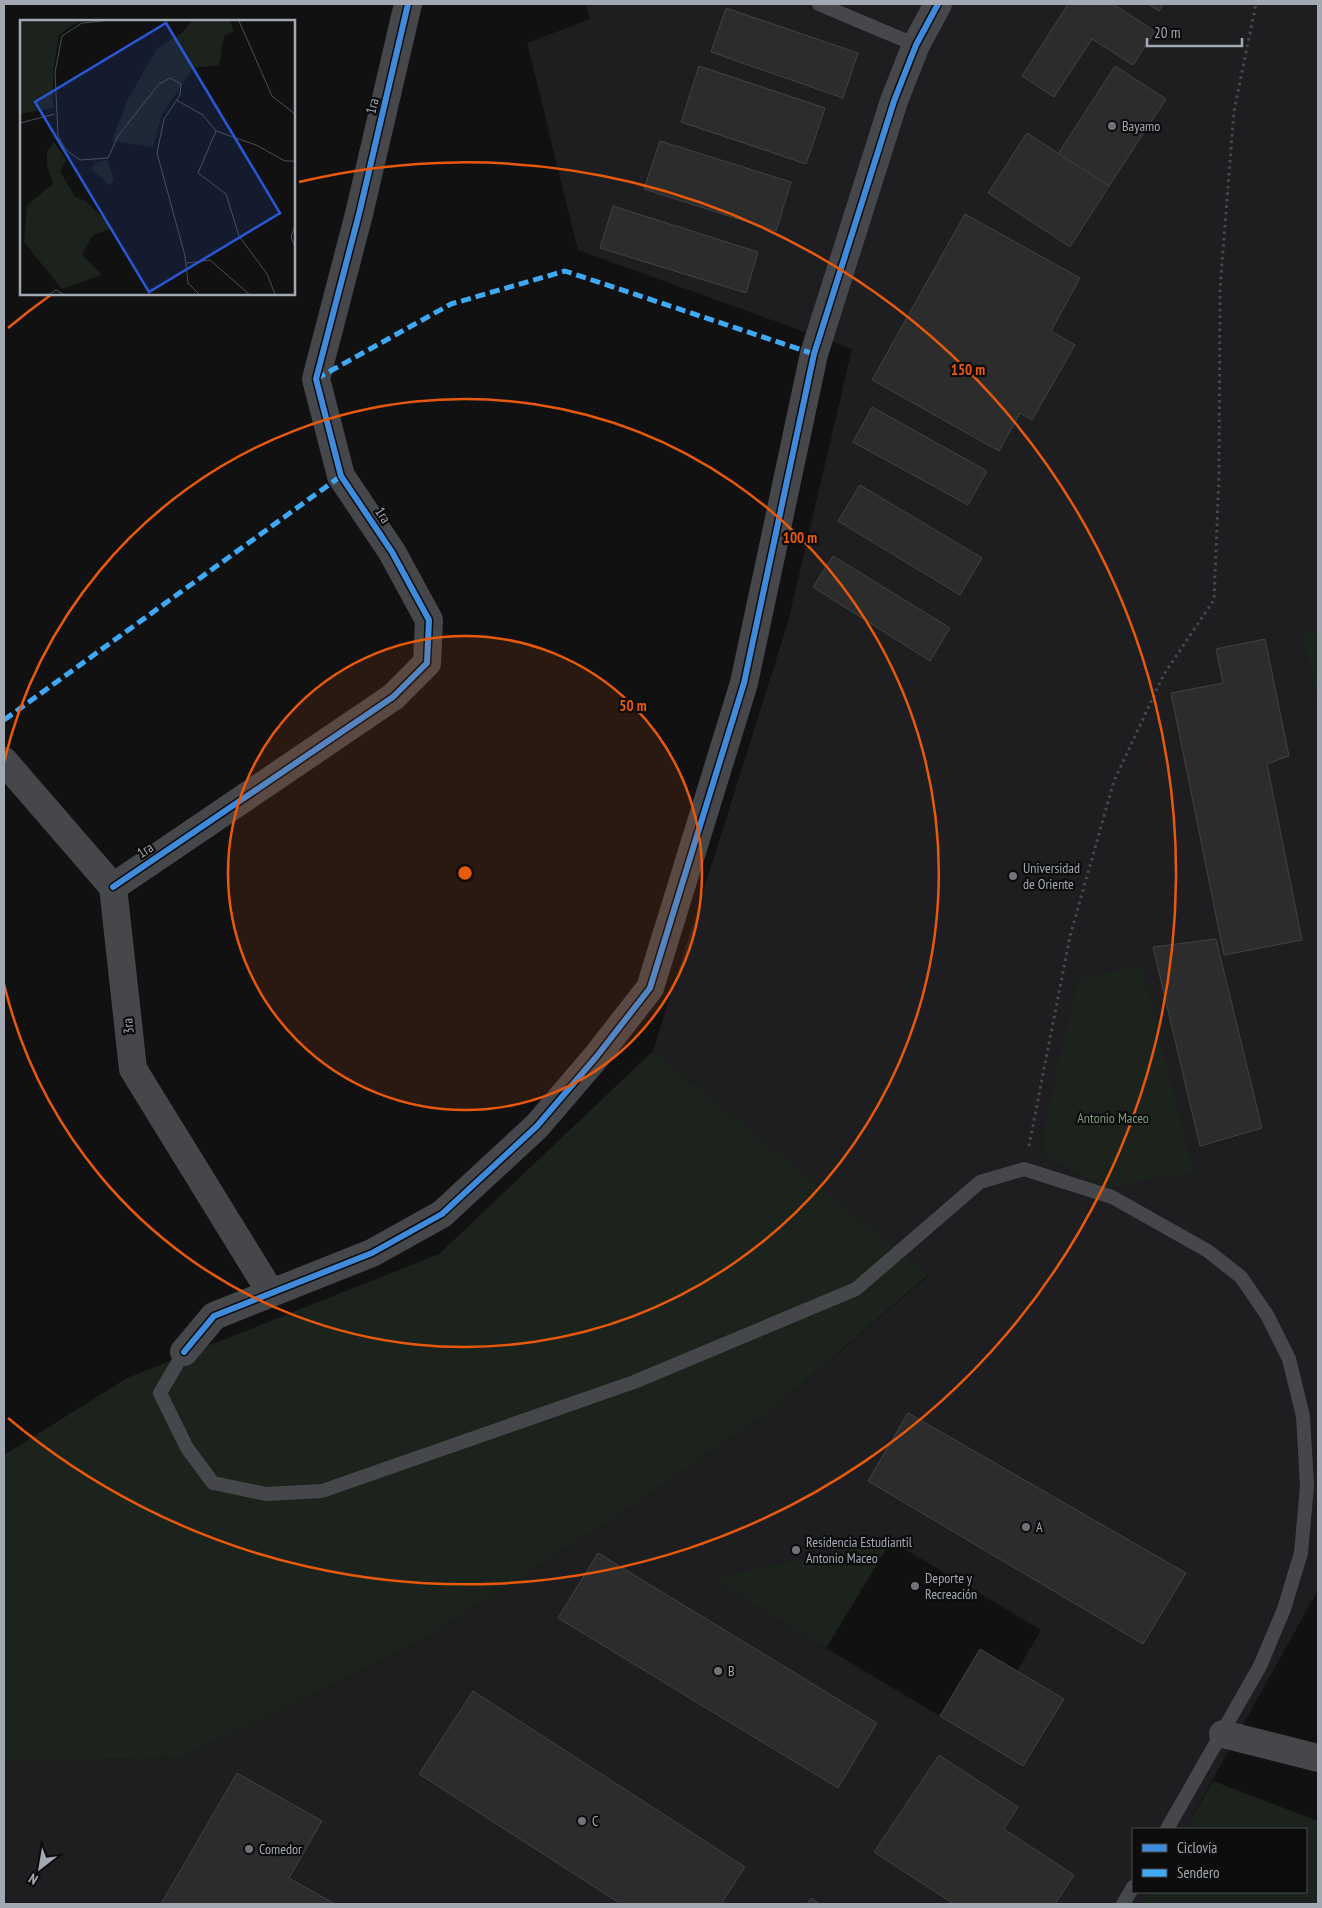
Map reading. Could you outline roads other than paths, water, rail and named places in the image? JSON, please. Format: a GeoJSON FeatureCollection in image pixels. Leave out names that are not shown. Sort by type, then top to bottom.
{"type":"FeatureCollection","features":[{"type":"Feature","properties":{"kind":"street","name":"1ra"},"geometry":{"type":"LineString","coordinates":[[113,887],[393,697],[427,662],[429,620],[392,552],[342,476],[316,379],[359,214],[408,4]]}},
{"type":"Feature","properties":{"kind":"street"},"geometry":{"type":"LineString","coordinates":[[184,1352],[214,1316],[372,1253],[442,1214],[536,1126],[597,1056],[650,988],[744,683],[814,354],[894,101],[916,44],[938,4]]}},
{"type":"Feature","properties":{"kind":"street"},"geometry":{"type":"LineString","coordinates":[[4,760],[113,887]]}},
{"type":"Feature","properties":{"kind":"street","name":"3ra"},"geometry":{"type":"LineString","coordinates":[[113,887],[133,1068],[271,1293]]}},
{"type":"Feature","properties":{"kind":"street"},"geometry":{"type":"LineString","coordinates":[[1223,1734],[1318,1758]]}},
{"type":"Feature","properties":{"kind":"lane"},"geometry":{"type":"LineString","coordinates":[[819,4],[916,44]]}},
{"type":"Feature","properties":{"kind":"lane"},"geometry":{"type":"LineString","coordinates":[[184,1352],[160,1393],[187,1448],[213,1484],[266,1494],[322,1490],[634,1382],[856,1289],[980,1182],[1024,1170],[1112,1197],[1208,1251],[1241,1277],[1266,1315],[1289,1359],[1303,1416],[1307,1486],[1301,1553],[1284,1609],[1260,1666],[1223,1734],[1168,1828]]}},
{"type":"Feature","properties":{"kind":"lane"},"geometry":{"type":"LineString","coordinates":[[1123,1904],[1132,1888]]}},
{"type":"Feature","properties":{"kind":"place","name":"Bayamo"},"geometry":{"type":"Point","coordinates":[1112,126]}},
{"type":"Feature","properties":{"kind":"place","name":"Universidad de Oriente"},"geometry":{"type":"Point","coordinates":[1013,876]}},
{"type":"Feature","properties":{"kind":"place","name":"A"},"geometry":{"type":"Point","coordinates":[1026,1527]}},
{"type":"Feature","properties":{"kind":"place","name":"Residencia Estudiantil Antonio Maceo"},"geometry":{"type":"Point","coordinates":[796,1550]}},
{"type":"Feature","properties":{"kind":"place","name":"Deporte y Recreación"},"geometry":{"type":"Point","coordinates":[915,1586]}},
{"type":"Feature","properties":{"kind":"place","name":"B"},"geometry":{"type":"Point","coordinates":[718,1671]}},
{"type":"Feature","properties":{"kind":"place","name":"C"},"geometry":{"type":"Point","coordinates":[582,1821]}},
{"type":"Feature","properties":{"kind":"place","name":"Comedor"},"geometry":{"type":"Point","coordinates":[249,1849]}},
{"type":"Feature","properties":{"kind":"park label","name":"Antonio Maceo"},"geometry":{"type":"Point","coordinates":[1113,1118]}}]}
